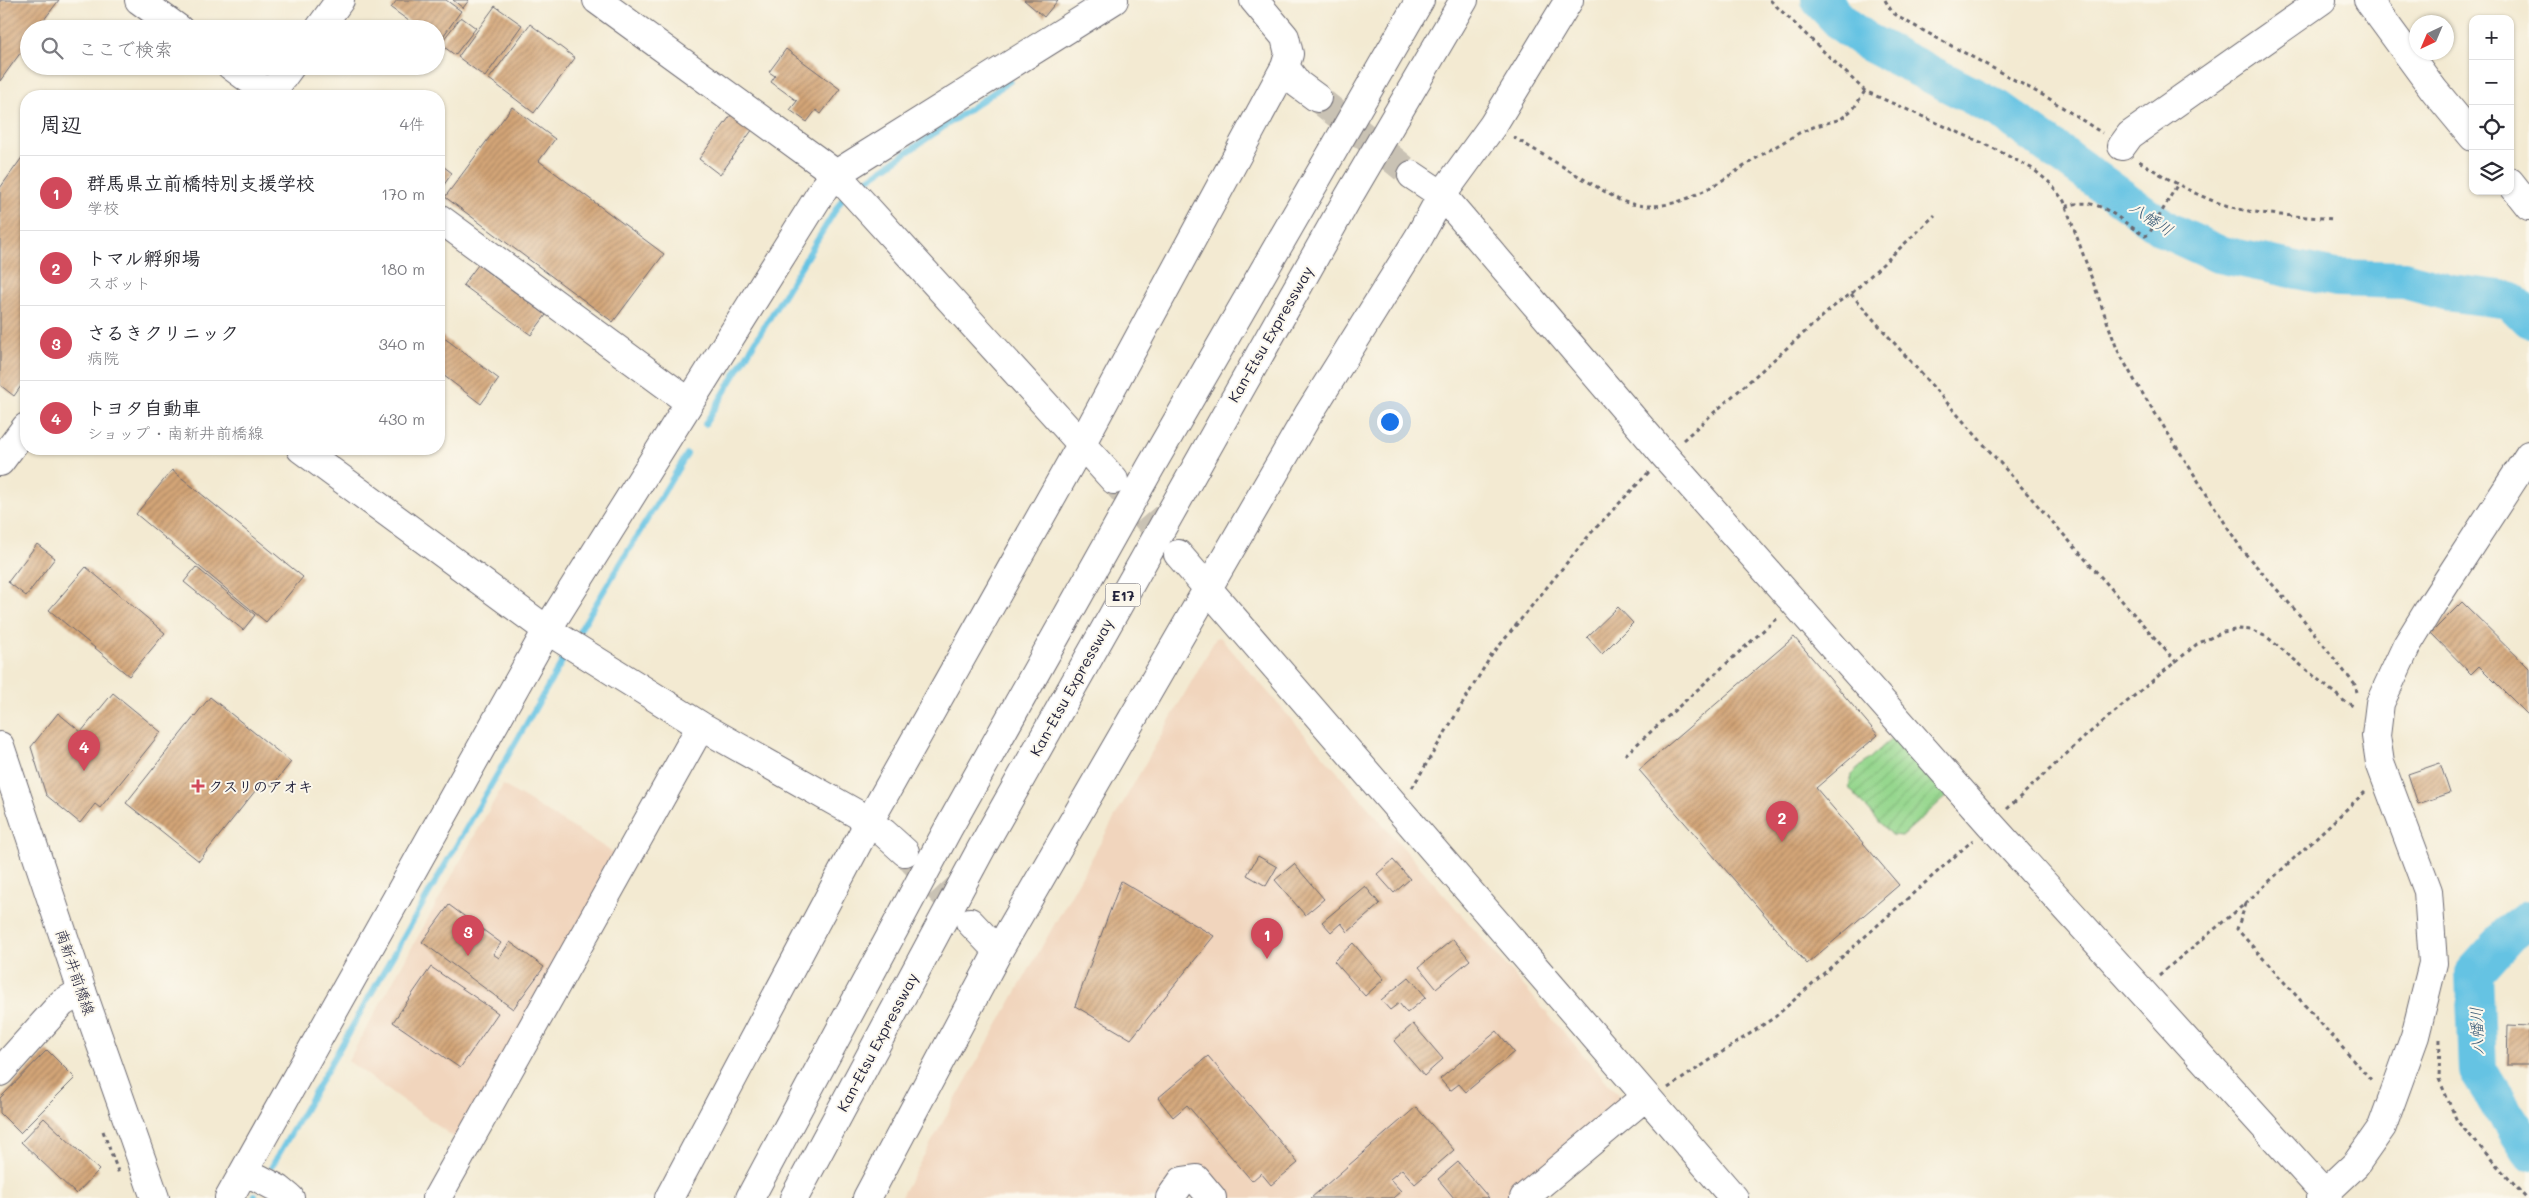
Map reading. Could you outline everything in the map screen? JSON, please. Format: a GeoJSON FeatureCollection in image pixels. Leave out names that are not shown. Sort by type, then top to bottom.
{"type":"FeatureCollection","features":[{"type":"Feature","properties":{"kind":"main road"},"geometry":{"type":"LineString","coordinates":[[139,0],[167,20]]}},
{"type":"Feature","properties":{"kind":"main road"},"geometry":{"type":"LineString","coordinates":[[326,20],[340,0]]}},
{"type":"Feature","properties":{"kind":"main road"},"geometry":{"type":"LineString","coordinates":[[597,0],[836,174],[1114,480]]}},
{"type":"Feature","properties":{"kind":"main road"},"geometry":{"type":"LineString","coordinates":[[229,1198],[547,630],[824,188],[836,174],[1114,0]]}},
{"type":"Feature","properties":{"kind":"main road"},"geometry":{"type":"LineString","coordinates":[[669,1198],[869,822],[1082,443],[1285,68],[1289,54],[1285,37],[1254,0]]}},
{"type":"Feature","properties":{"kind":"main road","name":"E17"},"geometry":{"type":"LineString","coordinates":[[750,1198],[953,820],[1150,468],[1420,0]]}},
{"type":"Feature","properties":{"kind":"main road","name":"Kan-Etsu Expressway"},"geometry":{"type":"LineString","coordinates":[[794,1198],[991,831],[1334,221],[1464,0]]}},
{"type":"Feature","properties":{"kind":"main road"},"geometry":{"type":"LineString","coordinates":[[867,1198],[1000,948],[1207,588],[1318,399],[1419,237],[1442,195],[1493,125],[1569,0]]}},
{"type":"Feature","properties":{"kind":"main road"},"geometry":{"type":"LineString","coordinates":[[2122,146],[2130,135],[2322,0]]}},
{"type":"Feature","properties":{"kind":"main road"},"geometry":{"type":"LineString","coordinates":[[2368,0],[2434,90],[2469,132]]}},
{"type":"Feature","properties":{"kind":"main road"},"geometry":{"type":"LineString","coordinates":[[1285,68],[1298,84],[1317,98]]}},
{"type":"Feature","properties":{"kind":"main road"},"geometry":{"type":"LineString","coordinates":[[243,75],[262,90]]}},
{"type":"Feature","properties":{"kind":"main road"},"geometry":{"type":"LineString","coordinates":[[274,90],[285,75]]}},
{"type":"Feature","properties":{"kind":"main road"},"geometry":{"type":"LineString","coordinates":[[1412,175],[1442,195],[1665,456],[1990,824],[2325,1196],[2356,1164],[2382,1127],[2415,1036],[2432,963],[2428,891],[2384,774],[2376,736],[2377,715],[2390,679],[2429,609],[2529,455]]}},
{"type":"Feature","properties":{"kind":"main road"},"geometry":{"type":"LineString","coordinates":[[2514,187],[2529,206]]}},
{"type":"Feature","properties":{"kind":"main road"},"geometry":{"type":"LineString","coordinates":[[445,222],[689,402]]}},
{"type":"Feature","properties":{"kind":"main road"},"geometry":{"type":"LineString","coordinates":[[0,462],[20,435]]}},
{"type":"Feature","properties":{"kind":"main road"},"geometry":{"type":"LineString","coordinates":[[308,455],[547,630],[701,726],[869,822],[905,852]]}},
{"type":"Feature","properties":{"kind":"main road"},"geometry":{"type":"LineString","coordinates":[[1178,554],[1644,1097],[1734,1198]]}},
{"type":"Feature","properties":{"kind":"main road"},"geometry":{"type":"LineString","coordinates":[[437,1198],[701,726]]}},
{"type":"Feature","properties":{"kind":"main road","name":"南新井前橋線"},"geometry":{"type":"LineString","coordinates":[[0,746],[4,772],[155,1198]]}},
{"type":"Feature","properties":{"kind":"main road"},"geometry":{"type":"LineString","coordinates":[[970,922],[989,942],[1000,948]]}},
{"type":"Feature","properties":{"kind":"main road"},"geometry":{"type":"LineString","coordinates":[[0,1072],[62,1003],[82,991]]}},
{"type":"Feature","properties":{"kind":"main road"},"geometry":{"type":"LineString","coordinates":[[1524,1198],[1644,1097]]}},
{"type":"Feature","properties":{"kind":"main road"},"geometry":{"type":"LineString","coordinates":[[245,1171],[279,1189],[290,1198]]}},
{"type":"Feature","properties":{"kind":"main road"},"geometry":{"type":"LineString","coordinates":[[1170,1198],[1182,1181],[1196,1180],[1212,1198]]}},
{"type":"Feature","properties":{"kind":"path"},"geometry":{"type":"LineString","coordinates":[[1770,0],[1865,91],[1987,145],[2033,169],[2050,183],[2066,207],[2116,349],[2242,550],[2303,620],[2355,685],[2358,708]]}},
{"type":"Feature","properties":{"kind":"path"},"geometry":{"type":"LineString","coordinates":[[1885,0],[1892,12],[1900,18],[2048,98],[2122,146],[2134,158],[2177,185],[2214,202],[2239,209],[2334,219]]}},
{"type":"Feature","properties":{"kind":"path"},"geometry":{"type":"LineString","coordinates":[[1493,125],[1619,200],[1630,204],[1655,207],[1694,197],[1799,134],[1816,126],[1841,119],[1854,108],[1865,91]]}},
{"type":"Feature","properties":{"kind":"path"},"geometry":{"type":"LineString","coordinates":[[2066,207],[2083,202],[2097,204],[2145,236],[2149,234],[2168,204],[2177,185]]}},
{"type":"Feature","properties":{"kind":"path"},"geometry":{"type":"LineString","coordinates":[[1398,809],[1491,656],[1591,534],[1665,456],[1840,301],[1852,294],[1936,215]]}},
{"type":"Feature","properties":{"kind":"path"},"geometry":{"type":"LineString","coordinates":[[1852,294],[2176,662]]}},
{"type":"Feature","properties":{"kind":"path"},"geometry":{"type":"LineString","coordinates":[[1625,755],[1794,602]]}},
{"type":"Feature","properties":{"kind":"path"},"geometry":{"type":"LineString","coordinates":[[2141,990],[2246,903],[2384,774]]}},
{"type":"Feature","properties":{"kind":"path"},"geometry":{"type":"LineString","coordinates":[[2246,903],[2237,929],[2391,1103]]}},
{"type":"Feature","properties":{"kind":"path"},"geometry":{"type":"LineString","coordinates":[[2423,1002],[2438,1019],[2441,1048],[2439,1079],[2457,1121],[2526,1198]]}},
{"type":"Feature","properties":{"kind":"shaded area"},"geometry":{"type":"Polygon","coordinates":[[[1220,637],[1620,1097],[1619,1103],[1509,1198],[1228,1198],[1204,1169],[1161,1198],[900,1198],[1216,638],[1220,637]]]}},
{"type":"Feature","properties":{"kind":"shaded area"},"geometry":{"type":"Polygon","coordinates":[[[503,785],[619,856],[459,1141],[348,1061],[503,785]]]}},
{"type":"Feature","properties":{"kind":"green space"},"geometry":{"type":"Polygon","coordinates":[[[1898,733],[1951,792],[1902,836],[1891,835],[1849,788],[1851,775],[1898,733]]]}},
{"type":"Feature","properties":{"kind":"building"},"geometry":{"type":"Polygon","coordinates":[[[0,0],[59,0],[44,20],[20,20],[20,53],[0,81],[0,0]]]}},
{"type":"Feature","properties":{"kind":"building"},"geometry":{"type":"Polygon","coordinates":[[[397,0],[446,0],[461,11],[445,34],[445,20],[408,20],[391,8],[397,0]]]}},
{"type":"Feature","properties":{"kind":"building"},"geometry":{"type":"Polygon","coordinates":[[[453,0],[469,0],[463,8],[453,0]]]}},
{"type":"Feature","properties":{"kind":"building"},"geometry":{"type":"Polygon","coordinates":[[[1024,0],[1058,0],[1044,17],[1024,0]]]}},
{"type":"Feature","properties":{"kind":"building"},"geometry":{"type":"Polygon","coordinates":[[[495,6],[522,25],[485,77],[458,57],[495,6]]]}},
{"type":"Feature","properties":{"kind":"building"},"geometry":{"type":"Polygon","coordinates":[[[461,17],[476,28],[455,55],[445,48],[445,38],[461,17]]]}},
{"type":"Feature","properties":{"kind":"building"},"geometry":{"type":"Polygon","coordinates":[[[530,24],[575,58],[534,113],[489,79],[530,24]]]}},
{"type":"Feature","properties":{"kind":"building"},"geometry":{"type":"Polygon","coordinates":[[[786,49],[840,89],[821,114],[816,110],[807,122],[790,110],[797,101],[771,82],[775,76],[769,72],[786,49]]]}},
{"type":"Feature","properties":{"kind":"building"},"geometry":{"type":"Polygon","coordinates":[[[512,107],[555,139],[539,161],[664,254],[613,322],[445,197],[512,107]]]}},
{"type":"Feature","properties":{"kind":"building"},"geometry":{"type":"Polygon","coordinates":[[[734,111],[755,126],[720,175],[699,159],[734,111]]]}},
{"type":"Feature","properties":{"kind":"building"},"geometry":{"type":"Polygon","coordinates":[[[20,160],[20,388],[14,396],[0,385],[0,188],[20,160]]]}},
{"type":"Feature","properties":{"kind":"building"},"geometry":{"type":"Polygon","coordinates":[[[445,168],[452,173],[445,183],[445,168]]]}},
{"type":"Feature","properties":{"kind":"building"},"geometry":{"type":"Polygon","coordinates":[[[478,265],[546,315],[531,335],[463,285],[478,265]]]}},
{"type":"Feature","properties":{"kind":"building"},"geometry":{"type":"Polygon","coordinates":[[[445,338],[499,379],[481,404],[445,377],[445,338]]]}},
{"type":"Feature","properties":{"kind":"building"},"geometry":{"type":"Polygon","coordinates":[[[172,470],[303,577],[266,622],[136,514],[172,470]]]}},
{"type":"Feature","properties":{"kind":"building"},"geometry":{"type":"Polygon","coordinates":[[[37,544],[55,558],[26,596],[8,582],[37,544]]]}},
{"type":"Feature","properties":{"kind":"building"},"geometry":{"type":"Polygon","coordinates":[[[86,567],[165,633],[129,676],[49,610],[86,567]]]}},
{"type":"Feature","properties":{"kind":"building"},"geometry":{"type":"Polygon","coordinates":[[[196,567],[255,615],[243,630],[184,582],[196,567]]]}},
{"type":"Feature","properties":{"kind":"building"},"geometry":{"type":"Polygon","coordinates":[[[2462,602],[2529,668],[2529,716],[2479,666],[2471,674],[2431,633],[2462,602]]]}},
{"type":"Feature","properties":{"kind":"building"},"geometry":{"type":"Polygon","coordinates":[[[1618,607],[1633,623],[1602,654],[1587,637],[1618,607]]]}},
{"type":"Feature","properties":{"kind":"building"},"geometry":{"type":"Polygon","coordinates":[[[1794,637],[1878,735],[1816,788],[1899,885],[1807,964],[1639,770],[1794,637]]]}},
{"type":"Feature","properties":{"kind":"building"},"geometry":{"type":"Polygon","coordinates":[[[113,693],[161,732],[100,808],[95,804],[80,823],[46,795],[31,747],[58,713],[81,732],[113,693]]]}},
{"type":"Feature","properties":{"kind":"building"},"geometry":{"type":"Polygon","coordinates":[[[210,697],[291,762],[272,786],[264,780],[199,861],[126,803],[210,697]]]}},
{"type":"Feature","properties":{"kind":"building"},"geometry":{"type":"Polygon","coordinates":[[[2440,763],[2450,793],[2418,804],[2408,774],[2440,763]]]}},
{"type":"Feature","properties":{"kind":"building"},"geometry":{"type":"Polygon","coordinates":[[[1258,856],[1277,867],[1266,886],[1247,875],[1258,856]]]}},
{"type":"Feature","properties":{"kind":"building"},"geometry":{"type":"Polygon","coordinates":[[[1393,860],[1410,879],[1394,893],[1377,874],[1393,860]]]}},
{"type":"Feature","properties":{"kind":"building"},"geometry":{"type":"Polygon","coordinates":[[[1294,864],[1324,899],[1305,915],[1275,880],[1294,864]]]}},
{"type":"Feature","properties":{"kind":"building"},"geometry":{"type":"Polygon","coordinates":[[[1121,881],[1214,936],[1131,1039],[1075,1006],[1121,881]]]}},
{"type":"Feature","properties":{"kind":"building"},"geometry":{"type":"Polygon","coordinates":[[[1365,886],[1380,904],[1348,932],[1341,923],[1331,932],[1322,922],[1365,886]]]}},
{"type":"Feature","properties":{"kind":"building"},"geometry":{"type":"Polygon","coordinates":[[[449,905],[501,943],[493,954],[499,958],[510,942],[544,967],[513,1009],[422,942],[449,905]]]}},
{"type":"Feature","properties":{"kind":"building"},"geometry":{"type":"Polygon","coordinates":[[[1453,939],[1470,960],[1436,988],[1419,967],[1453,939]]]}},
{"type":"Feature","properties":{"kind":"building"},"geometry":{"type":"Polygon","coordinates":[[[1353,943],[1384,979],[1365,996],[1334,961],[1353,943]]]}},
{"type":"Feature","properties":{"kind":"building"},"geometry":{"type":"Polygon","coordinates":[[[431,967],[498,1013],[460,1068],[393,1022],[431,967]]]}},
{"type":"Feature","properties":{"kind":"building"},"geometry":{"type":"Polygon","coordinates":[[[1409,977],[1426,997],[1407,1013],[1399,1003],[1390,1010],[1381,1000],[1409,977]]]}},
{"type":"Feature","properties":{"kind":"building"},"geometry":{"type":"Polygon","coordinates":[[[1413,1024],[1443,1059],[1424,1076],[1394,1041],[1413,1024]]]}},
{"type":"Feature","properties":{"kind":"building"},"geometry":{"type":"Polygon","coordinates":[[[2508,1025],[2529,1026],[2529,1065],[2507,1065],[2508,1025]]]}},
{"type":"Feature","properties":{"kind":"building"},"geometry":{"type":"Polygon","coordinates":[[[1497,1031],[1514,1052],[1466,1092],[1459,1084],[1450,1091],[1440,1079],[1497,1031]]]}},
{"type":"Feature","properties":{"kind":"building"},"geometry":{"type":"Polygon","coordinates":[[[47,1050],[75,1078],[20,1133],[0,1113],[0,1098],[47,1050]]]}},
{"type":"Feature","properties":{"kind":"building"},"geometry":{"type":"Polygon","coordinates":[[[1208,1056],[1298,1163],[1271,1185],[1261,1173],[1252,1181],[1187,1105],[1173,1117],[1158,1098],[1208,1056]]]}},
{"type":"Feature","properties":{"kind":"building"},"geometry":{"type":"Polygon","coordinates":[[[1416,1107],[1454,1150],[1415,1184],[1402,1169],[1390,1179],[1401,1191],[1393,1198],[1311,1198],[1416,1107]]]}},
{"type":"Feature","properties":{"kind":"building"},"geometry":{"type":"Polygon","coordinates":[[[44,1118],[99,1170],[76,1194],[21,1142],[44,1118]]]}},
{"type":"Feature","properties":{"kind":"building"},"geometry":{"type":"Polygon","coordinates":[[[1458,1162],[1489,1198],[1454,1198],[1438,1179],[1458,1162]]]}},
{"type":"Feature","properties":{"kind":"waterway","name":"八幡川"},"geometry":{"type":"LineString","coordinates":[[1820,0],[1844,25],[1866,41],[1998,109],[2168,231],[2218,254],[2336,278],[2404,280],[2452,293],[2510,300],[2529,319]]}},
{"type":"Feature","properties":{"kind":"waterway"},"geometry":{"type":"LineString","coordinates":[[867,180],[1010,81]]}},
{"type":"Feature","properties":{"kind":"waterway"},"geometry":{"type":"LineString","coordinates":[[705,424],[844,196]]}},
{"type":"Feature","properties":{"kind":"waterway"},"geometry":{"type":"LineString","coordinates":[[580,630],[687,454]]}},
{"type":"Feature","properties":{"kind":"waterway"},"geometry":{"type":"LineString","coordinates":[[272,1166],[563,660]]}},
{"type":"Feature","properties":{"kind":"waterway","name":"八幡川"},"geometry":{"type":"LineString","coordinates":[[2529,919],[2509,934],[2474,973],[2478,1071],[2529,1151]]}},
{"type":"Feature","properties":{"kind":"tunnel"},"geometry":{"type":"LineString","coordinates":[[1317,98],[1412,175]]}},
{"type":"Feature","properties":{"kind":"tunnel"},"geometry":{"type":"LineString","coordinates":[[1117,484],[1174,550]]}},
{"type":"Feature","properties":{"kind":"tunnel"},"geometry":{"type":"LineString","coordinates":[[909,857],[967,919]]}},
{"type":"Feature","properties":{"kind":"place","name":"トヨタ自動車"},"geometry":{"type":"Point","coordinates":[84,771]}},
{"type":"Feature","properties":{"kind":"place","name":"クスリのアオキ"},"geometry":{"type":"Point","coordinates":[198,786]}},
{"type":"Feature","properties":{"kind":"place","name":"トマル孵卵場"},"geometry":{"type":"Point","coordinates":[1782,842]}},
{"type":"Feature","properties":{"kind":"place","name":"さるきクリニック"},"geometry":{"type":"Point","coordinates":[468,956]}},
{"type":"Feature","properties":{"kind":"place","name":"群馬県立前橋特別支援学校"},"geometry":{"type":"Point","coordinates":[1267,959]}}]}
